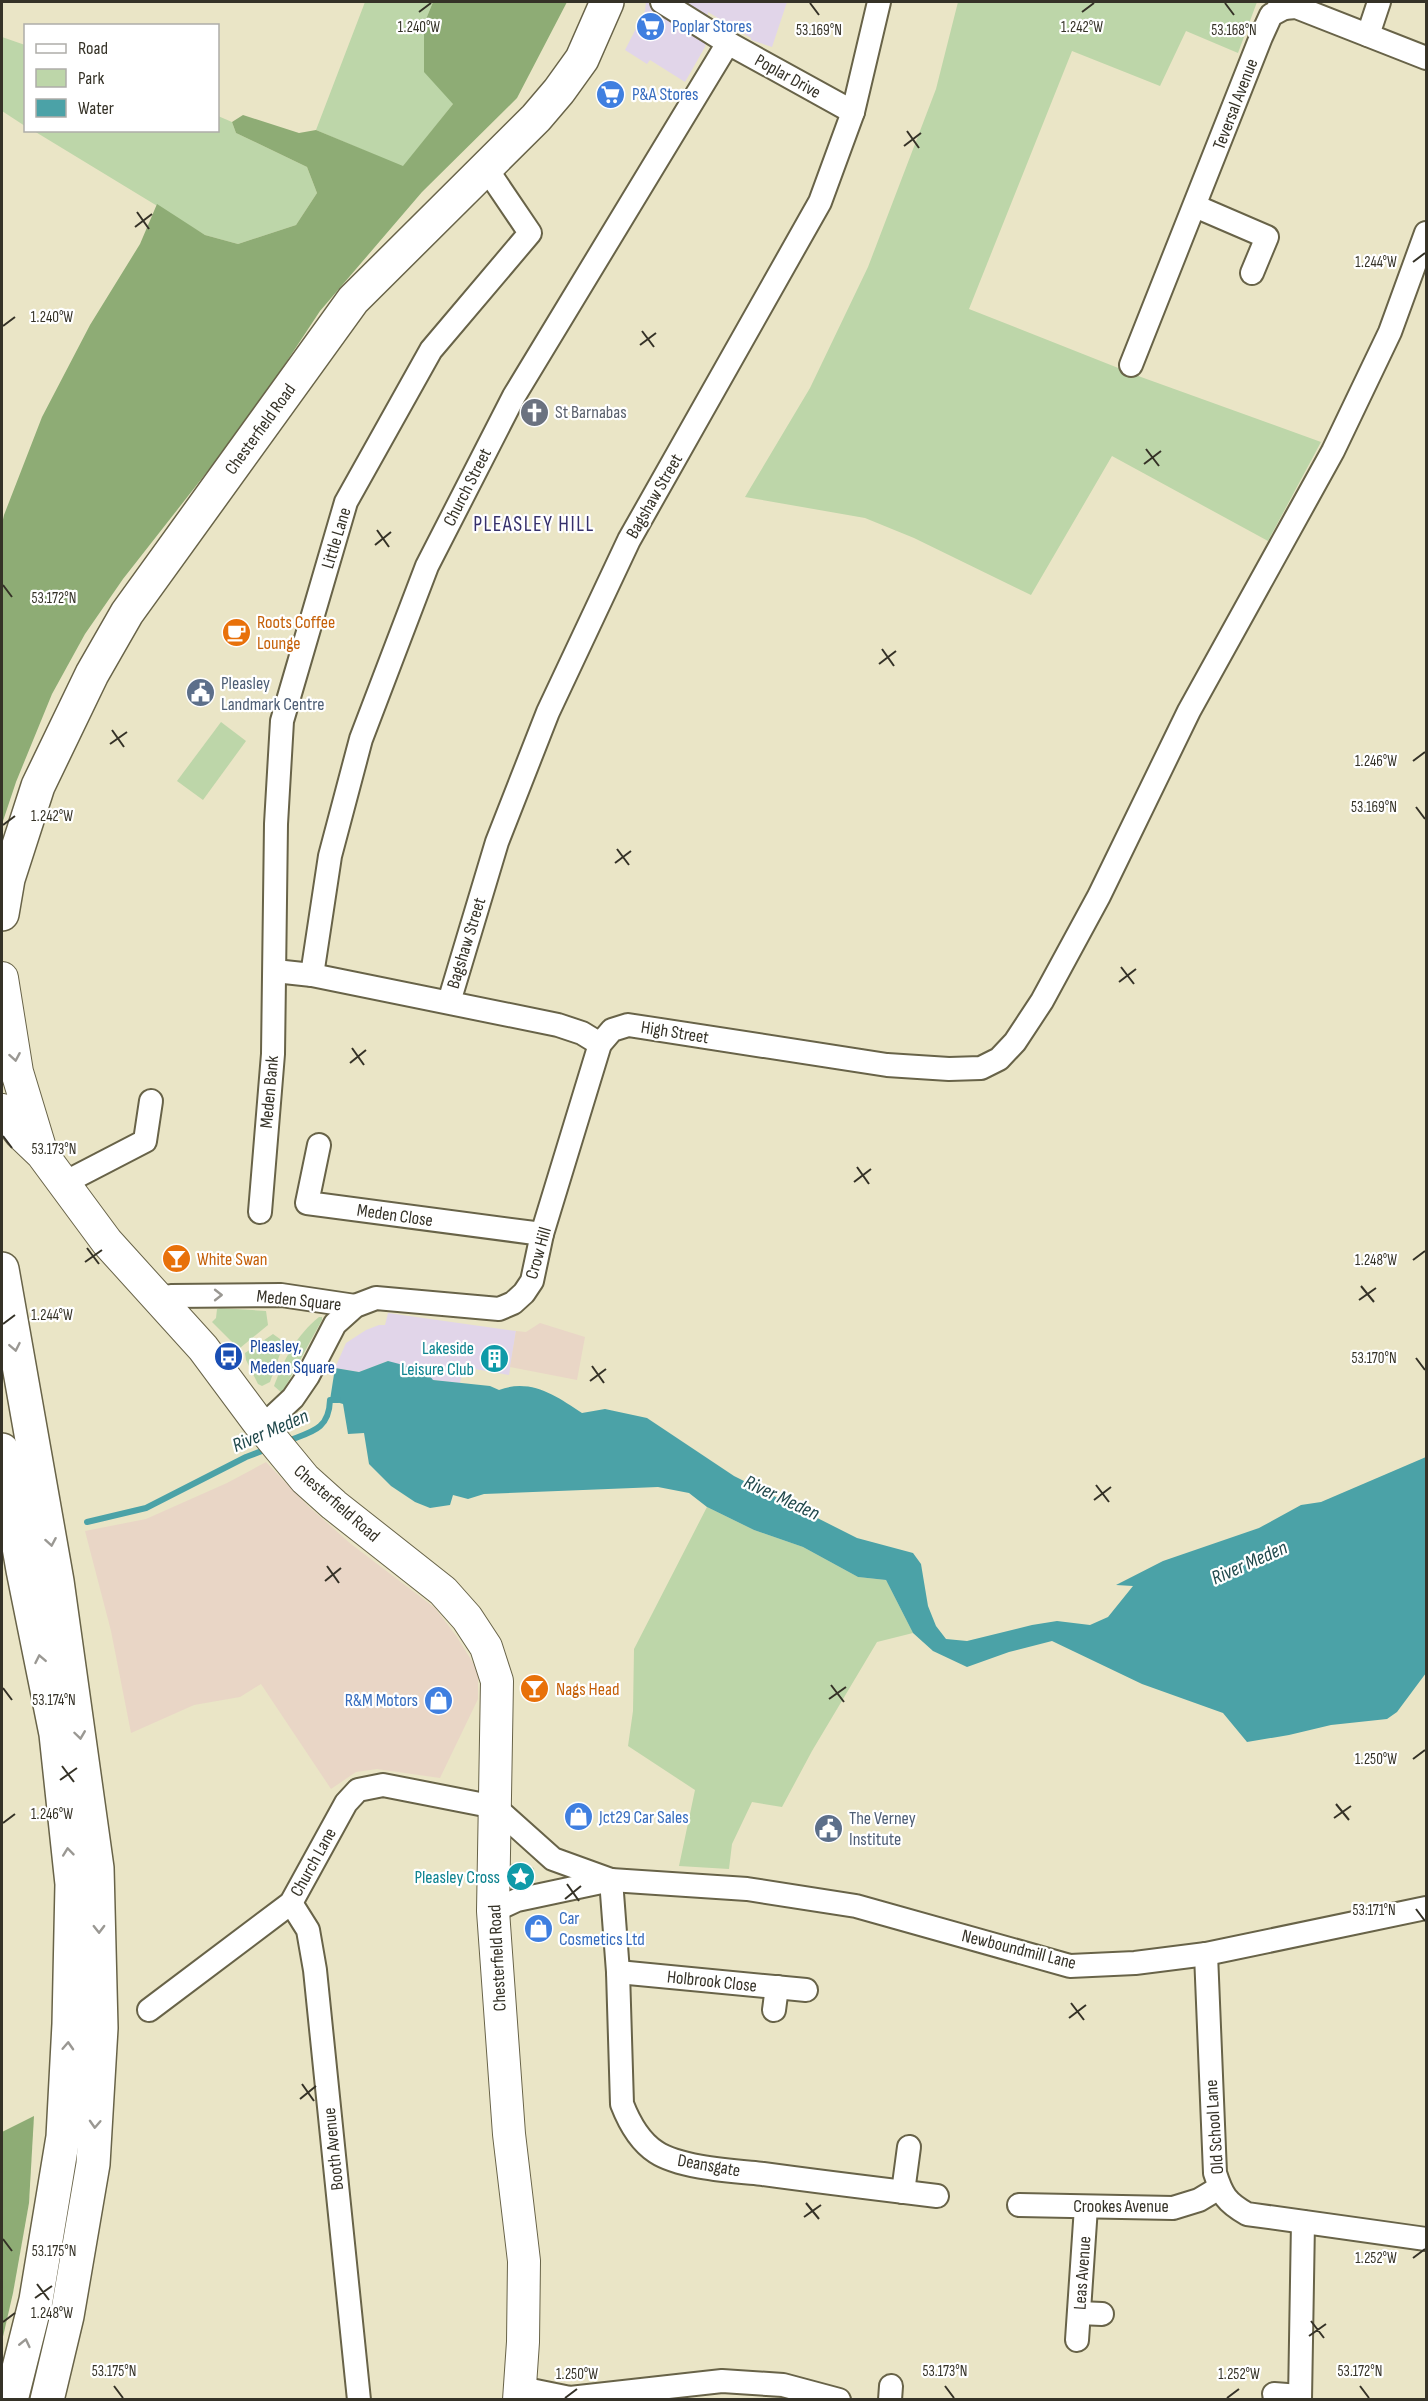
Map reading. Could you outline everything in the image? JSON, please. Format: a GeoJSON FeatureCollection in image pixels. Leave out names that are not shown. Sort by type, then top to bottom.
{"type":"FeatureCollection","features":[{"type":"Feature","properties":{"kind":"highway","name":"Chesterfield Road"},"geometry":{"type":"LineString","coordinates":[[2,914],[8,879],[38,786],[92,674],[127,613],[353,300],[536,118],[559,91],[582,58],[608,2]]}},
{"type":"Feature","properties":{"kind":"highway"},"geometry":{"type":"LineString","coordinates":[[2,1269],[57,1581],[97,1868],[101,2028],[93,2164],[67,2316],[47,2400]]}},
{"type":"Feature","properties":{"kind":"highway"},"geometry":{"type":"LineString","coordinates":[[2,1450],[56,1734],[72,1884],[69,2024],[63,2137],[36,2300],[11,2400]]}},
{"type":"Feature","properties":{"kind":"street","name":"Poplar Drive"},"geometry":{"type":"LineString","coordinates":[[662,2],[728,43],[852,112]]}},
{"type":"Feature","properties":{"kind":"street","name":"Bagshaw Street"},"geometry":{"type":"LineString","coordinates":[[449,1002],[497,842],[548,712],[628,540],[820,202],[852,112],[879,2]]}},
{"type":"Feature","properties":{"kind":"street"},"geometry":{"type":"LineString","coordinates":[[1368,35],[1379,2]]}},
{"type":"Feature","properties":{"kind":"street","name":"Teversal Avenue"},"geometry":{"type":"LineString","coordinates":[[1131,365],[1271,15],[1281,5],[1296,7],[1426,58]]}},
{"type":"Feature","properties":{"kind":"street","name":"Church Street"},"geometry":{"type":"LineString","coordinates":[[312,975],[330,856],[361,739],[427,566],[514,396],[728,43]]}},
{"type":"Feature","properties":{"kind":"street","name":"Little Lane"},"geometry":{"type":"LineString","coordinates":[[275,971],[276,824],[282,722],[346,502],[431,350],[530,233],[486,168]]}},
{"type":"Feature","properties":{"kind":"street"},"geometry":{"type":"LineString","coordinates":[[1195,206],[1267,237],[1252,273]]}},
{"type":"Feature","properties":{"kind":"street","name":"High Street"},"geometry":{"type":"LineString","coordinates":[[600,1044],[612,1030],[628,1024],[887,1065],[949,1069],[981,1068],[999,1059],[1015,1042],[1042,1001],[1099,896],[1189,711],[1333,451],[1390,332],[1426,233]]}},
{"type":"Feature","properties":{"kind":"street"},"geometry":{"type":"LineString","coordinates":[[275,971],[312,975],[558,1025],[600,1044]]}},
{"type":"Feature","properties":{"kind":"street","name":"Meden Bank"},"geometry":{"type":"LineString","coordinates":[[260,1212],[273,1054],[275,971]]}},
{"type":"Feature","properties":{"kind":"street"},"geometry":{"type":"LineString","coordinates":[[2,978],[17,1072],[42,1154]]}},
{"type":"Feature","properties":{"kind":"street","name":"Crow Hill"},"geometry":{"type":"LineString","coordinates":[[355,1306],[376,1298],[499,1309],[513,1303],[524,1293],[532,1281],[542,1234],[600,1044]]}},
{"type":"Feature","properties":{"kind":"street"},"geometry":{"type":"LineString","coordinates":[[64,1183],[145,1141],[151,1101]]}},
{"type":"Feature","properties":{"kind":"street"},"geometry":{"type":"LineString","coordinates":[[2,1110],[20,1133],[42,1154],[108,1242],[203,1348],[264,1430]]}},
{"type":"Feature","properties":{"kind":"street","name":"Meden Close"},"geometry":{"type":"LineString","coordinates":[[319,1145],[307,1203],[542,1234]]}},
{"type":"Feature","properties":{"kind":"street","name":"Meden Square"},"geometry":{"type":"LineString","coordinates":[[162,1303],[171,1296],[281,1295],[355,1306]]}},
{"type":"Feature","properties":{"kind":"street","name":"Meden Square"},"geometry":{"type":"LineString","coordinates":[[264,1430],[293,1398],[308,1376],[335,1324],[355,1306]]}},
{"type":"Feature","properties":{"kind":"street","name":"Chesterfield Road"},"geometry":{"type":"LineString","coordinates":[[264,1430],[305,1479],[334,1505],[443,1591],[467,1618],[486,1647],[497,1682],[493,1911],[509,2134],[524,2261],[525,2304],[520,2394]]}},
{"type":"Feature","properties":{"kind":"street","name":"Church Lane"},"geometry":{"type":"LineString","coordinates":[[149,2010],[291,1903],[346,1803],[358,1790],[383,1785],[495,1807]]}},
{"type":"Feature","properties":{"kind":"street","name":"Newboundmill Lane"},"geometry":{"type":"LineString","coordinates":[[495,1807],[553,1859],[611,1880]]}},
{"type":"Feature","properties":{"kind":"street","name":"Newboundmill Lane"},"geometry":{"type":"LineString","coordinates":[[493,1911],[517,1900],[611,1880],[747,1889],[856,1906],[1070,1966],[1135,1963],[1206,1954],[1426,1908]]}},
{"type":"Feature","properties":{"kind":"street","name":"Deansgate"},"geometry":{"type":"LineString","coordinates":[[611,1880],[618,1971],[622,2104],[629,2121],[640,2137],[655,2152],[671,2159],[715,2168],[937,2196]]}},
{"type":"Feature","properties":{"kind":"street","name":"Booth Avenue"},"geometry":{"type":"LineString","coordinates":[[291,1903],[308,1930],[315,1970],[359,2400]]}},
{"type":"Feature","properties":{"kind":"street","name":"Old School Lane"},"geometry":{"type":"LineString","coordinates":[[1206,1954],[1215,2173],[1219,2188],[1228,2203],[1247,2214],[1426,2239]]}},
{"type":"Feature","properties":{"kind":"street","name":"Holbrook Close"},"geometry":{"type":"LineString","coordinates":[[618,1971],[806,1990]]}},
{"type":"Feature","properties":{"kind":"street"},"geometry":{"type":"LineString","coordinates":[[774,2010],[777,1987]]}},
{"type":"Feature","properties":{"kind":"street"},"geometry":{"type":"LineString","coordinates":[[903,2192],[909,2147]]}},
{"type":"Feature","properties":{"kind":"street","name":"Crookes Avenue"},"geometry":{"type":"LineString","coordinates":[[1019,2205],[1173,2208],[1199,2200],[1219,2188]]}},
{"type":"Feature","properties":{"kind":"street","name":"Leas Avenue"},"geometry":{"type":"LineString","coordinates":[[1077,2340],[1086,2207]]}},
{"type":"Feature","properties":{"kind":"street"},"geometry":{"type":"LineString","coordinates":[[1274,2394],[1300,2398],[1303,2222]]}},
{"type":"Feature","properties":{"kind":"street"},"geometry":{"type":"LineString","coordinates":[[1079,2313],[1102,2314]]}},
{"type":"Feature","properties":{"kind":"street"},"geometry":{"type":"LineString","coordinates":[[520,2394],[570,2398],[722,2381],[783,2385],[839,2400]]}},
{"type":"Feature","properties":{"kind":"shaded area"},"geometry":{"type":"Polygon","coordinates":[[[646,2],[787,2],[772,47],[751,40],[708,12],[705,47],[685,82],[650,60],[647,64],[625,50],[645,11],[646,2]]]}},
{"type":"Feature","properties":{"kind":"shaded area"},"geometry":{"type":"Polygon","coordinates":[[[388,1313],[516,1331],[509,1375],[463,1367],[460,1383],[433,1380],[388,1361],[359,1372],[335,1368],[346,1343],[366,1330],[385,1325],[388,1313]]]}},
{"type":"Feature","properties":{"kind":"shaded area"},"geometry":{"type":"Polygon","coordinates":[[[540,1323],[585,1337],[577,1380],[510,1367],[516,1331],[526,1332],[540,1323]]]}},
{"type":"Feature","properties":{"kind":"shaded area"},"geometry":{"type":"Polygon","coordinates":[[[266,1462],[308,1506],[351,1544],[435,1608],[457,1637],[478,1671],[478,1699],[440,1778],[377,1769],[356,1772],[331,1789],[261,1684],[240,1697],[194,1705],[131,1733],[111,1631],[85,1531],[146,1519],[227,1483],[266,1462]]]}},
{"type":"Feature","properties":{"kind":"green space"},"geometry":{"type":"Polygon","coordinates":[[[365,2],[433,2],[424,24],[453,104],[403,167],[316,130],[365,2]]]}},
{"type":"Feature","properties":{"kind":"green space"},"geometry":{"type":"Polygon","coordinates":[[[433,2],[567,2],[517,98],[422,192],[320,311],[250,417],[123,579],[85,634],[52,694],[16,782],[2,824],[2,524],[42,417],[90,325],[140,244],[157,204],[205,235],[238,244],[296,225],[317,193],[307,167],[236,133],[232,122],[243,115],[299,133],[316,130],[403,166],[453,104],[424,72],[424,24],[433,2]]]}},
{"type":"Feature","properties":{"kind":"green space"},"geometry":{"type":"Polygon","coordinates":[[[958,2],[1257,2],[1238,53],[1186,31],[1160,86],[1072,51],[969,309],[1141,377],[1321,442],[1268,541],[1112,456],[1031,595],[914,538],[865,518],[745,497],[810,388],[868,267],[936,89],[958,2]]]}},
{"type":"Feature","properties":{"kind":"green space"},"geometry":{"type":"Polygon","coordinates":[[[2,37],[24,45],[24,125],[2,111],[2,37]]]}},
{"type":"Feature","properties":{"kind":"green space"},"geometry":{"type":"Polygon","coordinates":[[[219,116],[232,122],[236,133],[307,167],[317,193],[296,225],[238,244],[205,235],[36,132],[219,132],[219,116]]]}},
{"type":"Feature","properties":{"kind":"green space"},"geometry":{"type":"Polygon","coordinates":[[[221,722],[246,741],[203,800],[177,781],[221,722]]]}},
{"type":"Feature","properties":{"kind":"green space"},"geometry":{"type":"Polygon","coordinates":[[[217,1309],[266,1311],[268,1325],[240,1348],[212,1322],[216,1318],[217,1309]]]}},
{"type":"Feature","properties":{"kind":"green space"},"geometry":{"type":"Polygon","coordinates":[[[319,1317],[322,1317],[322,1320],[282,1393],[274,1386],[282,1366],[297,1340],[319,1317]]]}},
{"type":"Feature","properties":{"kind":"green space"},"geometry":{"type":"Polygon","coordinates":[[[273,1334],[285,1340],[270,1382],[262,1386],[258,1384],[245,1353],[273,1334]]]}},
{"type":"Feature","properties":{"kind":"green space"},"geometry":{"type":"Polygon","coordinates":[[[707,1507],[754,1530],[803,1547],[858,1577],[886,1580],[913,1633],[877,1642],[812,1751],[782,1807],[752,1802],[732,1844],[729,1869],[679,1866],[695,1790],[628,1746],[633,1711],[634,1649],[707,1507]]]}},
{"type":"Feature","properties":{"kind":"green space"},"geometry":{"type":"Polygon","coordinates":[[[520,1861],[534,1868],[535,1878],[526,1886],[515,1885],[508,1880],[507,1865],[520,1861]]]}},
{"type":"Feature","properties":{"kind":"green space"},"geometry":{"type":"Polygon","coordinates":[[[34,2116],[29,2203],[2,2341],[2,2132],[34,2116]]]}},
{"type":"Feature","properties":{"kind":"water"},"geometry":{"type":"Polygon","coordinates":[[[388,1361],[426,1371],[433,1380],[490,1386],[499,1390],[522,1386],[532,1388],[553,1395],[582,1413],[605,1409],[647,1418],[734,1476],[857,1538],[913,1553],[921,1564],[928,1606],[936,1626],[946,1639],[967,1641],[1057,1621],[1090,1625],[1108,1617],[1133,1586],[1116,1585],[1163,1561],[1259,1528],[1301,1505],[1321,1502],[1426,1457],[1426,1673],[1397,1712],[1387,1719],[1331,1725],[1247,1742],[1223,1713],[1142,1684],[1052,1641],[1009,1652],[967,1667],[933,1651],[913,1633],[886,1580],[858,1577],[803,1547],[754,1530],[707,1507],[689,1493],[658,1487],[484,1494],[468,1499],[453,1495],[450,1505],[430,1508],[415,1502],[391,1486],[369,1464],[364,1433],[348,1434],[343,1404],[330,1400],[335,1368],[359,1372],[388,1361]]]}},
{"type":"Feature","properties":{"kind":"waterway","name":"River Meden"},"geometry":{"type":"LineString","coordinates":[[285,1442],[316,1429],[326,1418],[330,1400],[338,1400]]}},
{"type":"Feature","properties":{"kind":"waterway","name":"River Meden"},"geometry":{"type":"LineString","coordinates":[[87,1522],[146,1508],[246,1457],[267,1449]]}},
{"type":"Feature","properties":{"kind":"place","name":"Poplar Stores"},"geometry":{"type":"Point","coordinates":[651,26]}},
{"type":"Feature","properties":{"kind":"place","name":"P&A Stores"},"geometry":{"type":"Point","coordinates":[611,94]}},
{"type":"Feature","properties":{"kind":"place","name":"St Barnabas"},"geometry":{"type":"Point","coordinates":[534,412]}},
{"type":"Feature","properties":{"kind":"place","name":"Roots Coffee Lounge"},"geometry":{"type":"Point","coordinates":[236,632]}},
{"type":"Feature","properties":{"kind":"place","name":"Pleasley Landmark Centre"},"geometry":{"type":"Point","coordinates":[200,693]}},
{"type":"Feature","properties":{"kind":"place","name":"White Swan"},"geometry":{"type":"Point","coordinates":[176,1259]}},
{"type":"Feature","properties":{"kind":"place","name":"Pleasley, Meden Square"},"geometry":{"type":"Point","coordinates":[229,1356]}},
{"type":"Feature","properties":{"kind":"place","name":"Lakeside Leisure Club"},"geometry":{"type":"Point","coordinates":[495,1358]}},
{"type":"Feature","properties":{"kind":"place","name":"Nags Head"},"geometry":{"type":"Point","coordinates":[535,1689]}},
{"type":"Feature","properties":{"kind":"place","name":"R&M Motors"},"geometry":{"type":"Point","coordinates":[439,1700]}},
{"type":"Feature","properties":{"kind":"place","name":"Jct29 Car Sales"},"geometry":{"type":"Point","coordinates":[578,1817]}},
{"type":"Feature","properties":{"kind":"place","name":"The Verney Institute"},"geometry":{"type":"Point","coordinates":[828,1828]}},
{"type":"Feature","properties":{"kind":"place","name":"Pleasley Cross"},"geometry":{"type":"Point","coordinates":[521,1877]}},
{"type":"Feature","properties":{"kind":"place","name":"Car Cosmetics Ltd"},"geometry":{"type":"Point","coordinates":[538,1928]}},
{"type":"Feature","properties":{"kind":"district","name":"PLEASLEY HILL"},"geometry":{"type":"Point","coordinates":[534,524]}}]}
